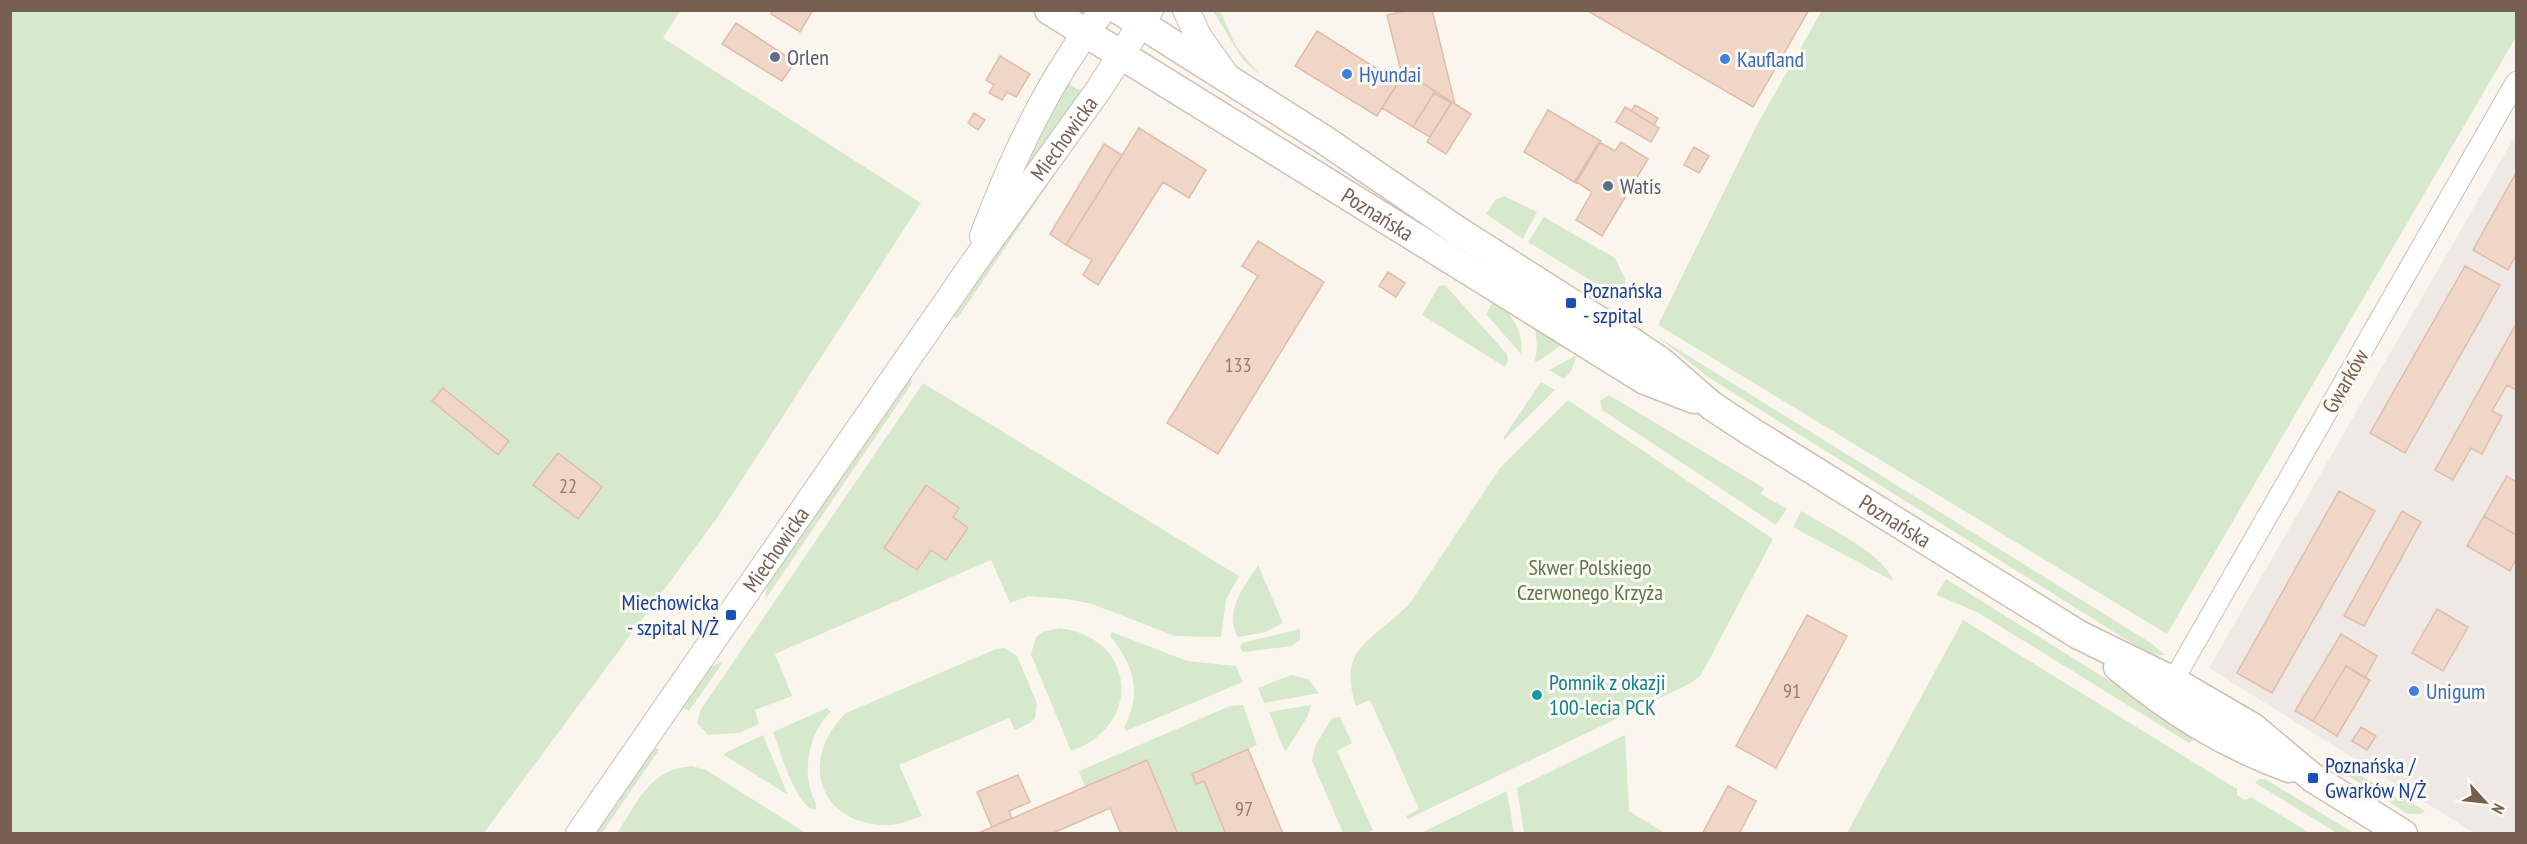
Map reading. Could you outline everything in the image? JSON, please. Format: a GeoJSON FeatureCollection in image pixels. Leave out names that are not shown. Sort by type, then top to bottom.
{"type":"FeatureCollection","features":[{"type":"Feature","properties":{"kind":"main road","name":"Poznańska"},"geometry":{"type":"LineString","coordinates":[[1049,10],[1121,57],[1645,380],[1712,406]]}},
{"type":"Feature","properties":{"kind":"main road","name":"Poznańska"},"geometry":{"type":"LineString","coordinates":[[1137,15],[1229,80],[1363,165],[1474,242],[1633,342],[1660,361],[1712,406],[2079,635],[2173,681],[2252,727],[2313,778],[2403,834]]}},
{"type":"Feature","properties":{"kind":"main road","name":"Poznańska"},"geometry":{"type":"LineString","coordinates":[[2079,635],[2159,700],[2188,718],[2239,749],[2313,778]]}},
{"type":"Feature","properties":{"kind":"street","name":"Miechowicka"},"geometry":{"type":"LineString","coordinates":[[972,264],[1007,171],[1061,70],[1103,10]]}},
{"type":"Feature","properties":{"kind":"street"},"geometry":{"type":"LineString","coordinates":[[1186,10],[1198,36],[1229,80]]}},
{"type":"Feature","properties":{"kind":"street","name":"Miechowicka"},"geometry":{"type":"LineString","coordinates":[[579,834],[972,264],[1121,57],[1137,15]]}},
{"type":"Feature","properties":{"kind":"street","name":"Gwarków"},"geometry":{"type":"LineString","coordinates":[[2173,681],[2517,82]]}},
{"type":"Feature","properties":{"kind":"shaded area"},"geometry":{"type":"Polygon","coordinates":[[[2516,134],[2516,833],[2474,833],[2209,668],[2516,134]]]}},
{"type":"Feature","properties":{"kind":"green space"},"geometry":{"type":"Polygon","coordinates":[[[1822,10],[2516,11],[2516,37],[2167,634],[1658,325],[1757,125],[1822,10]]]}},
{"type":"Feature","properties":{"kind":"green space"},"geometry":{"type":"Polygon","coordinates":[[[10,11],[680,11],[663,38],[921,203],[717,518],[484,833],[11,833],[10,11]]]}},
{"type":"Feature","properties":{"kind":"green space"},"geometry":{"type":"Polygon","coordinates":[[[1213,11],[1220,11],[1236,46],[1261,76],[1243,60],[1213,11]]]}},
{"type":"Feature","properties":{"kind":"green space"},"geometry":{"type":"Polygon","coordinates":[[[1065,81],[1081,91],[1014,187],[1065,81]]]}},
{"type":"Feature","properties":{"kind":"green space"},"geometry":{"type":"Polygon","coordinates":[[[1104,102],[957,319],[952,315],[1104,102]]]}},
{"type":"Feature","properties":{"kind":"green space"},"geometry":{"type":"Polygon","coordinates":[[[1504,196],[1537,212],[1523,239],[1486,214],[1495,200],[1504,196]]]}},
{"type":"Feature","properties":{"kind":"green space"},"geometry":{"type":"Polygon","coordinates":[[[1544,217],[1615,258],[1625,279],[1624,301],[1528,242],[1544,217]]]}},
{"type":"Feature","properties":{"kind":"green space"},"geometry":{"type":"Polygon","coordinates":[[[1445,285],[1507,354],[1508,361],[1505,367],[1422,315],[1439,286],[1445,285]]]}},
{"type":"Feature","properties":{"kind":"green space"},"geometry":{"type":"Polygon","coordinates":[[[1495,299],[1507,311],[1519,330],[1521,354],[1486,314],[1495,299]]]}},
{"type":"Feature","properties":{"kind":"green space"},"geometry":{"type":"Polygon","coordinates":[[[1535,325],[1563,344],[1537,362],[1535,361],[1537,347],[1535,325]]]}},
{"type":"Feature","properties":{"kind":"green space"},"geometry":{"type":"Polygon","coordinates":[[[1658,337],[2151,643],[2165,655],[2152,656],[1708,377],[1658,337]]]}},
{"type":"Feature","properties":{"kind":"green space"},"geometry":{"type":"Polygon","coordinates":[[[1577,355],[1571,371],[1564,379],[1549,370],[1577,355]]]}},
{"type":"Feature","properties":{"kind":"green space"},"geometry":{"type":"Polygon","coordinates":[[[910,371],[912,383],[765,600],[768,581],[910,371]]]}},
{"type":"Feature","properties":{"kind":"green space"},"geometry":{"type":"Polygon","coordinates":[[[1541,382],[1555,390],[1504,440],[1504,437],[1541,382]]]}},
{"type":"Feature","properties":{"kind":"green space"},"geometry":{"type":"Polygon","coordinates":[[[923,383],[1239,576],[1226,600],[1221,637],[1175,636],[1092,604],[1067,599],[1028,596],[1010,603],[991,560],[775,654],[792,696],[755,710],[759,724],[739,733],[708,735],[697,723],[700,711],[923,383]]]}},
{"type":"Feature","properties":{"kind":"green space"},"geometry":{"type":"Polygon","coordinates":[[[1609,395],[1764,488],[1761,494],[1787,509],[1776,525],[1602,410],[1600,401],[1609,395]]]}},
{"type":"Feature","properties":{"kind":"green space","name":"Skwer Polskiego Czerwonego Krzyża"},"geometry":{"type":"Polygon","coordinates":[[[1568,400],[1773,539],[1701,675],[1691,683],[1408,819],[1406,816],[1419,809],[1370,700],[1356,706],[1351,686],[1351,670],[1355,657],[1372,636],[1410,603],[1500,468],[1568,400]]]}},
{"type":"Feature","properties":{"kind":"green space"},"geometry":{"type":"Polygon","coordinates":[[[1801,511],[1867,551],[1888,571],[1893,581],[1793,527],[1801,511]]]}},
{"type":"Feature","properties":{"kind":"green space"},"geometry":{"type":"Polygon","coordinates":[[[1258,565],[1283,623],[1266,632],[1238,637],[1234,627],[1234,608],[1258,565]]]}},
{"type":"Feature","properties":{"kind":"green space"},"geometry":{"type":"Polygon","coordinates":[[[1946,579],[2198,736],[2189,743],[1977,612],[1936,595],[1946,579]]]}},
{"type":"Feature","properties":{"kind":"green space"},"geometry":{"type":"Polygon","coordinates":[[[1963,620],[2237,789],[2237,795],[2245,800],[2251,797],[2310,833],[1847,833],[1963,620]]]}},
{"type":"Feature","properties":{"kind":"green space"},"geometry":{"type":"Polygon","coordinates":[[[1059,628],[1085,635],[1104,648],[1116,664],[1121,684],[1119,703],[1110,722],[1094,739],[1071,751],[1031,654],[1036,637],[1043,632],[1059,628]]]}},
{"type":"Feature","properties":{"kind":"green space"},"geometry":{"type":"Polygon","coordinates":[[[1300,629],[1300,640],[1292,646],[1243,652],[1240,647],[1242,643],[1300,629]]]}},
{"type":"Feature","properties":{"kind":"green space"},"geometry":{"type":"Polygon","coordinates":[[[1112,632],[1187,661],[1236,666],[1243,682],[1126,731],[1124,728],[1133,703],[1133,680],[1125,658],[1110,636],[1112,632]]]}},
{"type":"Feature","properties":{"kind":"green space"},"geometry":{"type":"Polygon","coordinates":[[[1005,648],[1017,656],[1037,703],[1035,718],[1030,723],[1015,730],[1009,718],[899,765],[922,816],[890,825],[863,822],[844,813],[831,801],[822,786],[820,768],[823,749],[831,731],[846,713],[996,649],[1005,648]]]}},
{"type":"Feature","properties":{"kind":"green space"},"geometry":{"type":"Polygon","coordinates":[[[724,661],[689,711],[681,706],[708,668],[724,661]]]}},
{"type":"Feature","properties":{"kind":"green space"},"geometry":{"type":"Polygon","coordinates":[[[1291,675],[1308,679],[1319,693],[1264,703],[1258,688],[1291,675]]]}},
{"type":"Feature","properties":{"kind":"green space"},"geometry":{"type":"Polygon","coordinates":[[[1243,705],[1257,745],[1192,774],[1196,784],[1204,781],[1226,833],[1178,833],[1147,760],[1085,787],[1079,771],[1230,706],[1243,705]]]}},
{"type":"Feature","properties":{"kind":"green space"},"geometry":{"type":"Polygon","coordinates":[[[1311,705],[1308,716],[1285,752],[1269,712],[1311,705]]]}},
{"type":"Feature","properties":{"kind":"green space"},"geometry":{"type":"Polygon","coordinates":[[[827,708],[831,712],[813,739],[808,760],[809,782],[816,810],[809,807],[795,790],[773,732],[827,708]]]}},
{"type":"Feature","properties":{"kind":"green space"},"geometry":{"type":"Polygon","coordinates":[[[1340,717],[1352,743],[1337,751],[1373,830],[1366,833],[1343,833],[1312,761],[1315,746],[1332,718],[1340,717]]]}},
{"type":"Feature","properties":{"kind":"green space"},"geometry":{"type":"Polygon","coordinates":[[[763,735],[788,795],[724,755],[763,735]]]}},
{"type":"Feature","properties":{"kind":"green space"},"geometry":{"type":"Polygon","coordinates":[[[1625,735],[1629,811],[1665,833],[1524,833],[1517,788],[1625,735]]]}},
{"type":"Feature","properties":{"kind":"green space"},"geometry":{"type":"Polygon","coordinates":[[[652,746],[659,750],[602,833],[592,834],[652,746]]]}},
{"type":"Feature","properties":{"kind":"green space"},"geometry":{"type":"Polygon","coordinates":[[[692,766],[706,770],[806,833],[617,833],[639,799],[655,780],[677,768],[692,766]]]}},
{"type":"Feature","properties":{"kind":"green space"},"geometry":{"type":"Polygon","coordinates":[[[2351,769],[2402,801],[2405,798],[2425,811],[2420,814],[2408,814],[2347,775],[2351,769]]]}},
{"type":"Feature","properties":{"kind":"green space"},"geometry":{"type":"Polygon","coordinates":[[[2259,779],[2265,779],[2354,833],[2337,833],[2255,783],[2259,779]]]}},
{"type":"Feature","properties":{"kind":"green space"},"geometry":{"type":"Polygon","coordinates":[[[1507,791],[1514,833],[1421,833],[1507,791]]]}},
{"type":"Feature","properties":{"kind":"building"},"geometry":{"type":"Polygon","coordinates":[[[773,10],[813,10],[800,32],[771,14],[773,10]]]}},
{"type":"Feature","properties":{"kind":"building"},"geometry":{"type":"Polygon","coordinates":[[[1409,10],[1432,10],[1455,104],[1405,72],[1402,75],[1387,15],[1409,10]]]}},
{"type":"Feature","properties":{"kind":"building","name":"Kaufland"},"geometry":{"type":"Polygon","coordinates":[[[1586,10],[1809,10],[1753,107],[1586,10]]]}},
{"type":"Feature","properties":{"kind":"building"},"geometry":{"type":"Polygon","coordinates":[[[736,23],[795,62],[782,81],[722,44],[736,23]]]}},
{"type":"Feature","properties":{"kind":"building","name":"Hyundai"},"geometry":{"type":"Polygon","coordinates":[[[1317,31],[1398,82],[1377,116],[1295,66],[1317,31]]]}},
{"type":"Feature","properties":{"kind":"building"},"geometry":{"type":"Polygon","coordinates":[[[1000,56],[1030,74],[1016,97],[1007,92],[1002,100],[989,93],[994,85],[986,80],[1000,56]]]}},
{"type":"Feature","properties":{"kind":"building"},"geometry":{"type":"Polygon","coordinates":[[[1405,72],[1435,91],[1413,127],[1382,108],[1405,72]]]}},
{"type":"Feature","properties":{"kind":"building"},"geometry":{"type":"Polygon","coordinates":[[[1434,93],[1451,103],[1430,137],[1413,127],[1434,93]]]}},
{"type":"Feature","properties":{"kind":"building"},"geometry":{"type":"Polygon","coordinates":[[[1452,102],[1471,114],[1446,154],[1427,142],[1452,102]]]}},
{"type":"Feature","properties":{"kind":"building"},"geometry":{"type":"Polygon","coordinates":[[[1635,105],[1658,118],[1654,125],[1631,111],[1635,105]]]}},
{"type":"Feature","properties":{"kind":"building"},"geometry":{"type":"Polygon","coordinates":[[[1625,107],[1659,128],[1651,142],[1616,122],[1625,107]]]}},
{"type":"Feature","properties":{"kind":"building"},"geometry":{"type":"Polygon","coordinates":[[[1548,110],[1601,141],[1576,183],[1524,152],[1548,110]]]}},
{"type":"Feature","properties":{"kind":"building"},"geometry":{"type":"Polygon","coordinates":[[[974,113],[985,120],[978,130],[968,123],[974,113]]]}},
{"type":"Feature","properties":{"kind":"building"},"geometry":{"type":"Polygon","coordinates":[[[1139,128],[1206,170],[1189,198],[1163,182],[1098,285],[1083,275],[1092,260],[1066,245],[1139,128]]]}},
{"type":"Feature","properties":{"kind":"building","name":"Watis"},"geometry":{"type":"Polygon","coordinates":[[[1599,142],[1615,151],[1621,142],[1648,159],[1602,236],[1576,220],[1592,192],[1575,181],[1599,142]]]}},
{"type":"Feature","properties":{"kind":"building"},"geometry":{"type":"Polygon","coordinates":[[[1104,144],[1122,155],[1066,245],[1050,234],[1104,144]]]}},
{"type":"Feature","properties":{"kind":"building"},"geometry":{"type":"Polygon","coordinates":[[[1694,147],[1709,156],[1699,173],[1684,165],[1694,147]]]}},
{"type":"Feature","properties":{"kind":"building"},"geometry":{"type":"Polygon","coordinates":[[[2516,173],[2516,255],[2508,270],[2473,250],[2516,173]]]}},
{"type":"Feature","properties":{"kind":"building"},"geometry":{"type":"Polygon","coordinates":[[[1258,241],[1324,282],[1218,454],[1167,423],[1258,276],[1242,266],[1258,241]]]}},
{"type":"Feature","properties":{"kind":"building"},"geometry":{"type":"Polygon","coordinates":[[[2465,266],[2500,285],[2405,453],[2370,433],[2465,266]]]}},
{"type":"Feature","properties":{"kind":"building"},"geometry":{"type":"Polygon","coordinates":[[[1388,272],[1405,283],[1396,297],[1379,286],[1388,272]]]}},
{"type":"Feature","properties":{"kind":"building"},"geometry":{"type":"Polygon","coordinates":[[[2516,324],[2516,390],[2507,385],[2492,411],[2502,416],[2482,454],[2471,448],[2453,480],[2435,470],[2516,324]]]}},
{"type":"Feature","properties":{"kind":"building"},"geometry":{"type":"Polygon","coordinates":[[[443,388],[509,441],[498,455],[432,401],[443,388]]]}},
{"type":"Feature","properties":{"kind":"building"},"geometry":{"type":"Polygon","coordinates":[[[558,453],[602,487],[578,519],[533,485],[558,453]]]}},
{"type":"Feature","properties":{"kind":"building"},"geometry":{"type":"Polygon","coordinates":[[[2507,476],[2516,482],[2516,535],[2484,516],[2507,476]]]}},
{"type":"Feature","properties":{"kind":"building"},"geometry":{"type":"Polygon","coordinates":[[[926,485],[959,508],[953,517],[968,528],[946,560],[931,550],[917,570],[884,548],[926,485]]]}},
{"type":"Feature","properties":{"kind":"building"},"geometry":{"type":"Polygon","coordinates":[[[2339,491],[2375,511],[2272,693],[2237,673],[2339,491]]]}},
{"type":"Feature","properties":{"kind":"building"},"geometry":{"type":"Polygon","coordinates":[[[2402,511],[2421,522],[2364,626],[2344,616],[2402,511]]]}},
{"type":"Feature","properties":{"kind":"building"},"geometry":{"type":"Polygon","coordinates":[[[2484,516],[2516,535],[2516,559],[2510,571],[2467,546],[2484,516]]]}},
{"type":"Feature","properties":{"kind":"building"},"geometry":{"type":"Polygon","coordinates":[[[2437,609],[2468,627],[2443,671],[2412,653],[2437,609]]]}},
{"type":"Feature","properties":{"kind":"building"},"geometry":{"type":"Polygon","coordinates":[[[1807,615],[1847,636],[1776,768],[1736,746],[1807,615]]]}},
{"type":"Feature","properties":{"kind":"building"},"geometry":{"type":"Polygon","coordinates":[[[2341,634],[2377,656],[2365,678],[2346,666],[2313,721],[2295,711],[2341,634]]]}},
{"type":"Feature","properties":{"kind":"building"},"geometry":{"type":"Polygon","coordinates":[[[2346,666],[2370,680],[2337,736],[2313,721],[2346,666]]]}},
{"type":"Feature","properties":{"kind":"building"},"geometry":{"type":"Polygon","coordinates":[[[2361,727],[2376,736],[2367,750],[2352,741],[2361,727]]]}},
{"type":"Feature","properties":{"kind":"building"},"geometry":{"type":"Polygon","coordinates":[[[1248,749],[1283,834],[1226,834],[1204,781],[1196,784],[1192,774],[1248,749]]]}},
{"type":"Feature","properties":{"kind":"building"},"geometry":{"type":"Polygon","coordinates":[[[1147,760],[1178,834],[1121,834],[1110,808],[1051,834],[976,834],[1147,760]]]}},
{"type":"Feature","properties":{"kind":"building"},"geometry":{"type":"Polygon","coordinates":[[[1018,775],[1030,802],[1009,811],[1012,818],[992,827],[977,792],[1018,775]]]}},
{"type":"Feature","properties":{"kind":"building"},"geometry":{"type":"Polygon","coordinates":[[[1728,786],[1756,801],[1739,834],[1702,834],[1728,786]]]}},
{"type":"Feature","properties":{"kind":"place","name":"Orlen"},"geometry":{"type":"Point","coordinates":[775,57]}},
{"type":"Feature","properties":{"kind":"place","name":"Kaufland"},"geometry":{"type":"Point","coordinates":[1725,59]}},
{"type":"Feature","properties":{"kind":"place","name":"Hyundai"},"geometry":{"type":"Point","coordinates":[1347,74]}},
{"type":"Feature","properties":{"kind":"place","name":"Watis"},"geometry":{"type":"Point","coordinates":[1608,186]}},
{"type":"Feature","properties":{"kind":"place","name":"Poznańska - szpital"},"geometry":{"type":"Point","coordinates":[1571,303]}},
{"type":"Feature","properties":{"kind":"place","name":"Miechowicka - szpital N/Ż"},"geometry":{"type":"Point","coordinates":[731,615]}},
{"type":"Feature","properties":{"kind":"place","name":"Unigum"},"geometry":{"type":"Point","coordinates":[2414,691]}},
{"type":"Feature","properties":{"kind":"place","name":"Pomnik z okazji 100-lecia PCK"},"geometry":{"type":"Point","coordinates":[1537,695]}},
{"type":"Feature","properties":{"kind":"place","name":"Poznańska / Gwarków N/Ż"},"geometry":{"type":"Point","coordinates":[2313,778]}}]}
